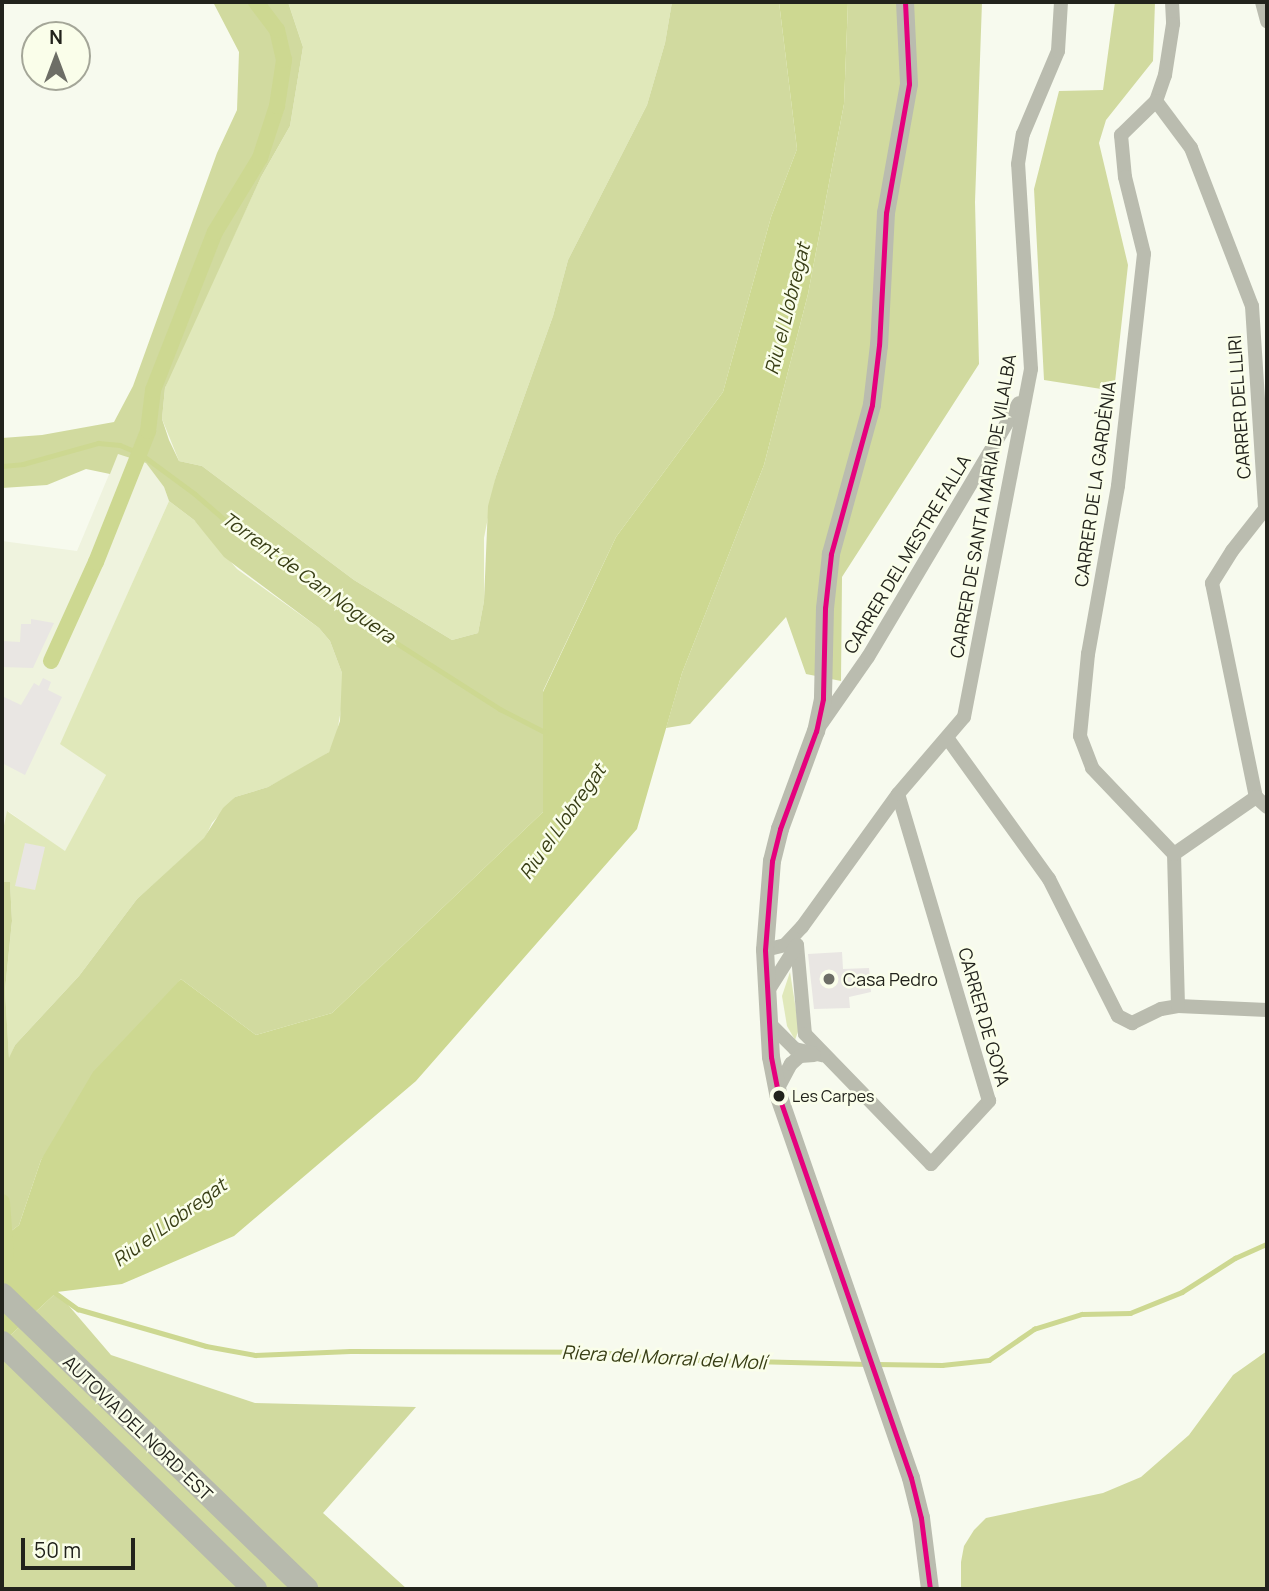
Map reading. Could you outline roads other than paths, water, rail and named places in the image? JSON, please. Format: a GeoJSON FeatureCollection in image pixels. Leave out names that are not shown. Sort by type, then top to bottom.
{"type":"FeatureCollection","features":[{"type":"Feature","properties":{"kind":"highway","name":"AUTOVIA DEL NORD-EST"},"geometry":{"type":"LineString","coordinates":[[2,1295],[300,1584]]}},
{"type":"Feature","properties":{"kind":"highway","name":"AUTOVIA DEL NORD-EST"},"geometry":{"type":"LineString","coordinates":[[2,1343],[255,1589]]}},
{"type":"Feature","properties":{"kind":"street"},"geometry":{"type":"LineString","coordinates":[[905,2],[910,60],[909,84],[886,213],[876,373],[865,436],[831,554],[825,608],[826,668],[816,731],[780,829],[772,862],[765,950],[768,1022],[777,1090],[826,1240],[888,1410],[921,1518],[930,1589]]}},
{"type":"Feature","properties":{"kind":"street","name":"CARRER DE SANTA MARIA DE VILALBA"},"geometry":{"type":"LineString","coordinates":[[765,950],[785,944],[802,927],[898,794],[948,739],[964,717],[1031,369],[1018,163],[1023,134],[1058,51],[1061,2]]}},
{"type":"Feature","properties":{"kind":"street"},"geometry":{"type":"LineString","coordinates":[[1156,101],[1165,75],[1172,2]]}},
{"type":"Feature","properties":{"kind":"street"},"geometry":{"type":"LineString","coordinates":[[1263,3],[1267,21]]}},
{"type":"Feature","properties":{"kind":"street","name":"CARRER DEL LLIRI"},"geometry":{"type":"LineString","coordinates":[[1156,101],[1191,148],[1252,306],[1265,509],[1232,551],[1212,583],[1262,802]]}},
{"type":"Feature","properties":{"kind":"street","name":"CARRER DE LA GARDÈNIA"},"geometry":{"type":"LineString","coordinates":[[1156,101],[1121,135],[1125,177],[1144,254],[1118,486],[1088,654],[1080,736],[1092,768],[1174,854]]}},
{"type":"Feature","properties":{"kind":"street","name":"CARRER DEL MESTRE FALLA"},"geometry":{"type":"LineString","coordinates":[[816,731],[868,657],[1025,393]]}},
{"type":"Feature","properties":{"kind":"street"},"geometry":{"type":"LineString","coordinates":[[948,739],[1049,879],[1118,1016],[1132,1023],[1161,1009],[1178,1006],[1267,1010]]}},
{"type":"Feature","properties":{"kind":"street","name":"CARRER DE GOYA"},"geometry":{"type":"LineString","coordinates":[[797,945],[806,1034],[822,1055],[931,1164],[989,1101],[898,794]]}},
{"type":"Feature","properties":{"kind":"street"},"geometry":{"type":"LineString","coordinates":[[1178,1006],[1174,854],[1262,802]]}},
{"type":"Feature","properties":{"kind":"street","name":"CARRER DE SANTA MARIA DE VILALBA"},"geometry":{"type":"LineString","coordinates":[[766,994],[797,945],[802,927]]}},
{"type":"Feature","properties":{"kind":"street","name":"CARRER DE GOYA"},"geometry":{"type":"LineString","coordinates":[[768,1022],[795,1049],[822,1055]]}},
{"type":"Feature","properties":{"kind":"street"},"geometry":{"type":"LineString","coordinates":[[777,1090],[791,1064],[800,1056],[822,1055]]}},
{"type":"Feature","properties":{"kind":"water","name":"Riu el Llobregat"},"geometry":{"type":"Polygon","coordinates":[[[779,2],[848,2],[844,104],[808,294],[764,465],[682,673],[637,829],[416,1081],[234,1236],[122,1284],[57,1292],[2,1343],[2,1238],[19,1225],[41,1160],[93,1072],[181,979],[256,1035],[332,1013],[543,812],[543,692],[616,537],[723,392],[771,217],[797,149],[779,2]]]}},
{"type":"Feature","properties":{"kind":"waterway"},"geometry":{"type":"LineString","coordinates":[[51,661],[96,562],[148,431],[153,390],[215,232],[260,158],[277,106],[284,60],[277,30],[256,2]]}},
{"type":"Feature","properties":{"kind":"waterway","name":"Torrent de Can Noguera"},"geometry":{"type":"LineString","coordinates":[[2,466],[23,464],[98,443],[120,445],[141,454],[231,525],[362,621],[500,709],[545,732]]}},
{"type":"Feature","properties":{"kind":"waterway"},"geometry":{"type":"LineString","coordinates":[[2,1202],[6,1256]]}},
{"type":"Feature","properties":{"kind":"waterway","name":"Riera del Morral del Molí"},"geometry":{"type":"LineString","coordinates":[[877,1364],[942,1365],[989,1360],[1034,1329],[1082,1314],[1130,1313],[1182,1292],[1235,1258],[1267,1244]]}},
{"type":"Feature","properties":{"kind":"waterway","name":"Riera del Morral del Molí"},"geometry":{"type":"LineString","coordinates":[[53,1291],[78,1309],[206,1346],[255,1355],[350,1351],[599,1352],[665,1359],[868,1364]]}},
{"type":"Feature","properties":{"kind":"place","name":"Casa Pedro"},"geometry":{"type":"Point","coordinates":[829,979]}},
{"type":"Feature","properties":{"kind":"place","name":"Les Carpes"},"geometry":{"type":"Point","coordinates":[779,1096]}}]}
